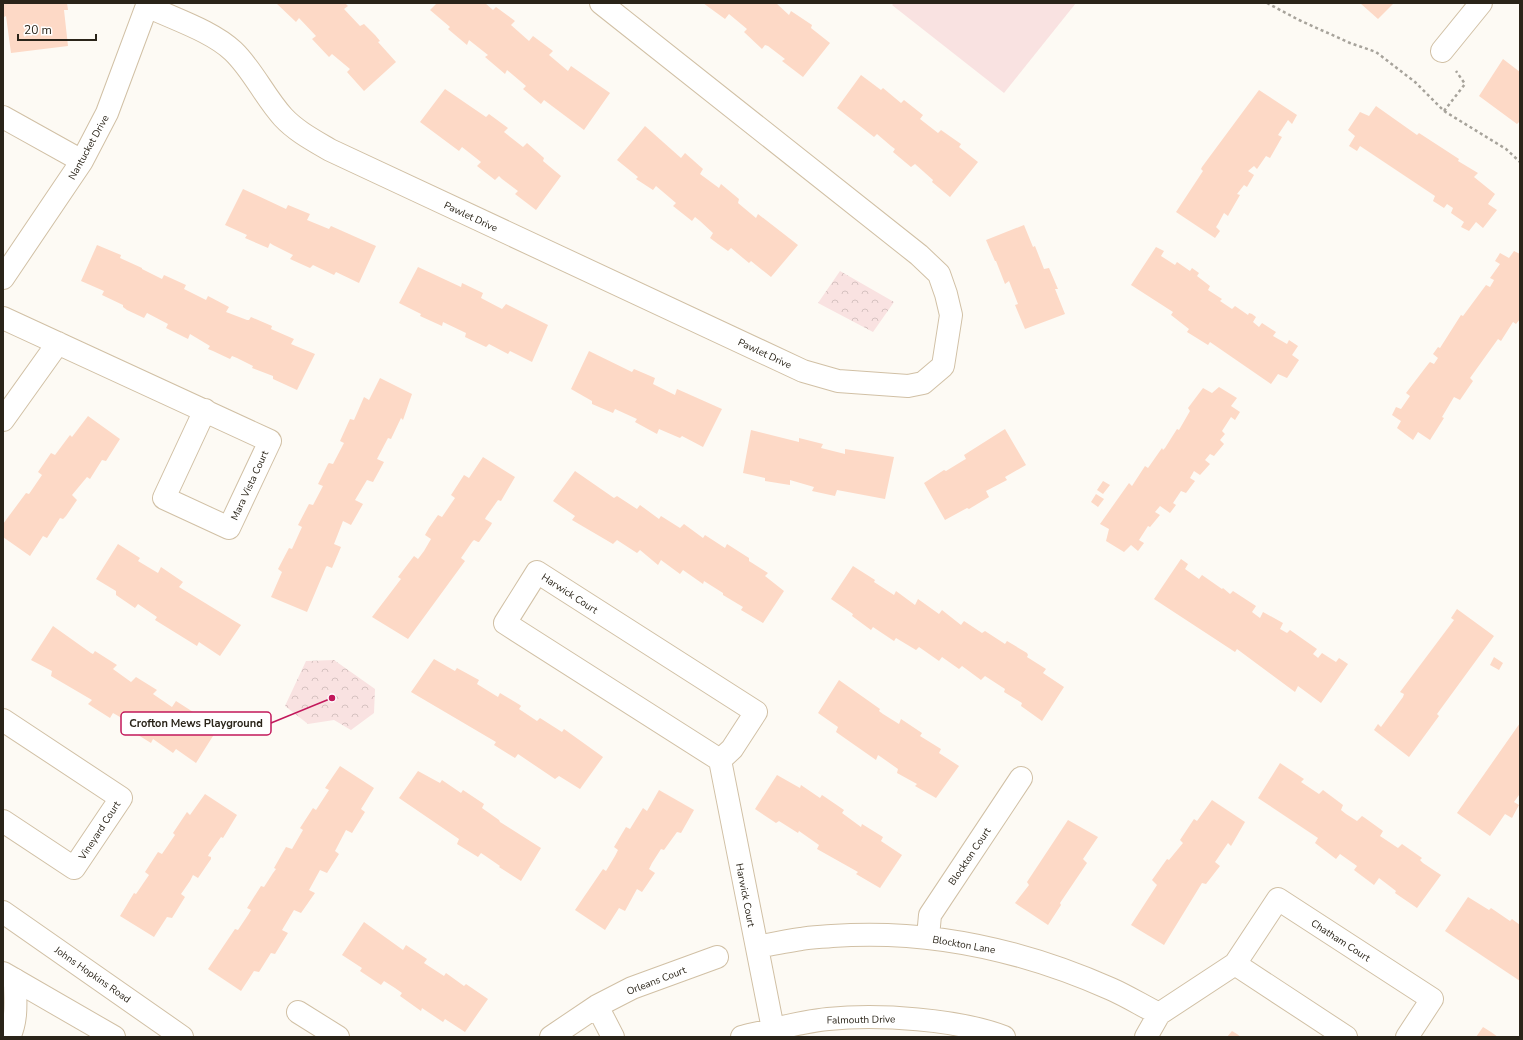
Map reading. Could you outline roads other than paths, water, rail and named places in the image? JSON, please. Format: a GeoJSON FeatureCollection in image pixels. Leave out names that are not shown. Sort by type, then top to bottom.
{"type":"FeatureCollection","features":[{"type":"Feature","properties":{"kind":"street","name":"Pawlet Drive"},"geometry":{"type":"LineString","coordinates":[[148,5],[216,38],[233,52],[251,73],[283,116],[300,132],[330,150],[803,371],[838,381],[908,386],[923,383],[943,366],[950,315],[946,294],[939,274],[912,250],[601,3]]}},
{"type":"Feature","properties":{"kind":"street"},"geometry":{"type":"LineString","coordinates":[[1442,51],[1481,3]]}},
{"type":"Feature","properties":{"kind":"street","name":"Nantucket Drive"},"geometry":{"type":"LineString","coordinates":[[3,278],[82,161],[107,113],[148,5]]}},
{"type":"Feature","properties":{"kind":"street"},"geometry":{"type":"LineString","coordinates":[[3,117],[82,161]]}},
{"type":"Feature","properties":{"kind":"street","name":"Mara Vista Court"},"geometry":{"type":"LineString","coordinates":[[3,318],[204,410],[270,441],[229,528],[164,498],[204,410]]}},
{"type":"Feature","properties":{"kind":"street"},"geometry":{"type":"LineString","coordinates":[[3,420],[58,343]]}},
{"type":"Feature","properties":{"kind":"street","name":"Harwick Court"},"geometry":{"type":"LineString","coordinates":[[720,760],[732,749],[756,712],[537,572],[505,623],[720,760],[773,1029]]}},
{"type":"Feature","properties":{"kind":"street","name":"Vineyard Court"},"geometry":{"type":"LineString","coordinates":[[3,720],[121,798],[74,868],[3,821]]}},
{"type":"Feature","properties":{"kind":"street","name":"Blockton Court"},"geometry":{"type":"LineString","coordinates":[[928,938],[930,915],[1020,778]]}},
{"type":"Feature","properties":{"kind":"street","name":"Chatham Court"},"geometry":{"type":"LineString","coordinates":[[1146,1037],[1159,1014],[1235,964],[1278,899],[1432,999],[1407,1037]]}},
{"type":"Feature","properties":{"kind":"street","name":"Johns Hopkins Road"},"geometry":{"type":"LineString","coordinates":[[3,912],[182,1037]]}},
{"type":"Feature","properties":{"kind":"street","name":"Blockton Lane"},"geometry":{"type":"LineString","coordinates":[[757,947],[802,938],[849,935],[895,935],[964,943],[1007,952],[1058,968],[1112,989],[1159,1014]]}},
{"type":"Feature","properties":{"kind":"street","name":"Orleans Court"},"geometry":{"type":"LineString","coordinates":[[551,1037],[597,1006],[632,988],[717,957]]}},
{"type":"Feature","properties":{"kind":"street"},"geometry":{"type":"LineString","coordinates":[[1235,964],[1346,1037]]}},
{"type":"Feature","properties":{"kind":"street"},"geometry":{"type":"LineString","coordinates":[[9,977],[16,1013],[13,1030],[9,1037]]}},
{"type":"Feature","properties":{"kind":"street"},"geometry":{"type":"LineString","coordinates":[[9,977],[114,1037]]}},
{"type":"Feature","properties":{"kind":"street"},"geometry":{"type":"LineString","coordinates":[[597,1006],[613,1037]]}},
{"type":"Feature","properties":{"kind":"street"},"geometry":{"type":"LineString","coordinates":[[298,1012],[338,1037]]}},
{"type":"Feature","properties":{"kind":"street","name":"Falmouth Drive"},"geometry":{"type":"LineString","coordinates":[[742,1037],[773,1029],[828,1019],[885,1017],[947,1023],[1004,1037]]}},
{"type":"Feature","properties":{"kind":"place","name":"Crofton Mews Playground"},"geometry":{"type":"Point","coordinates":[332,698]}}]}
